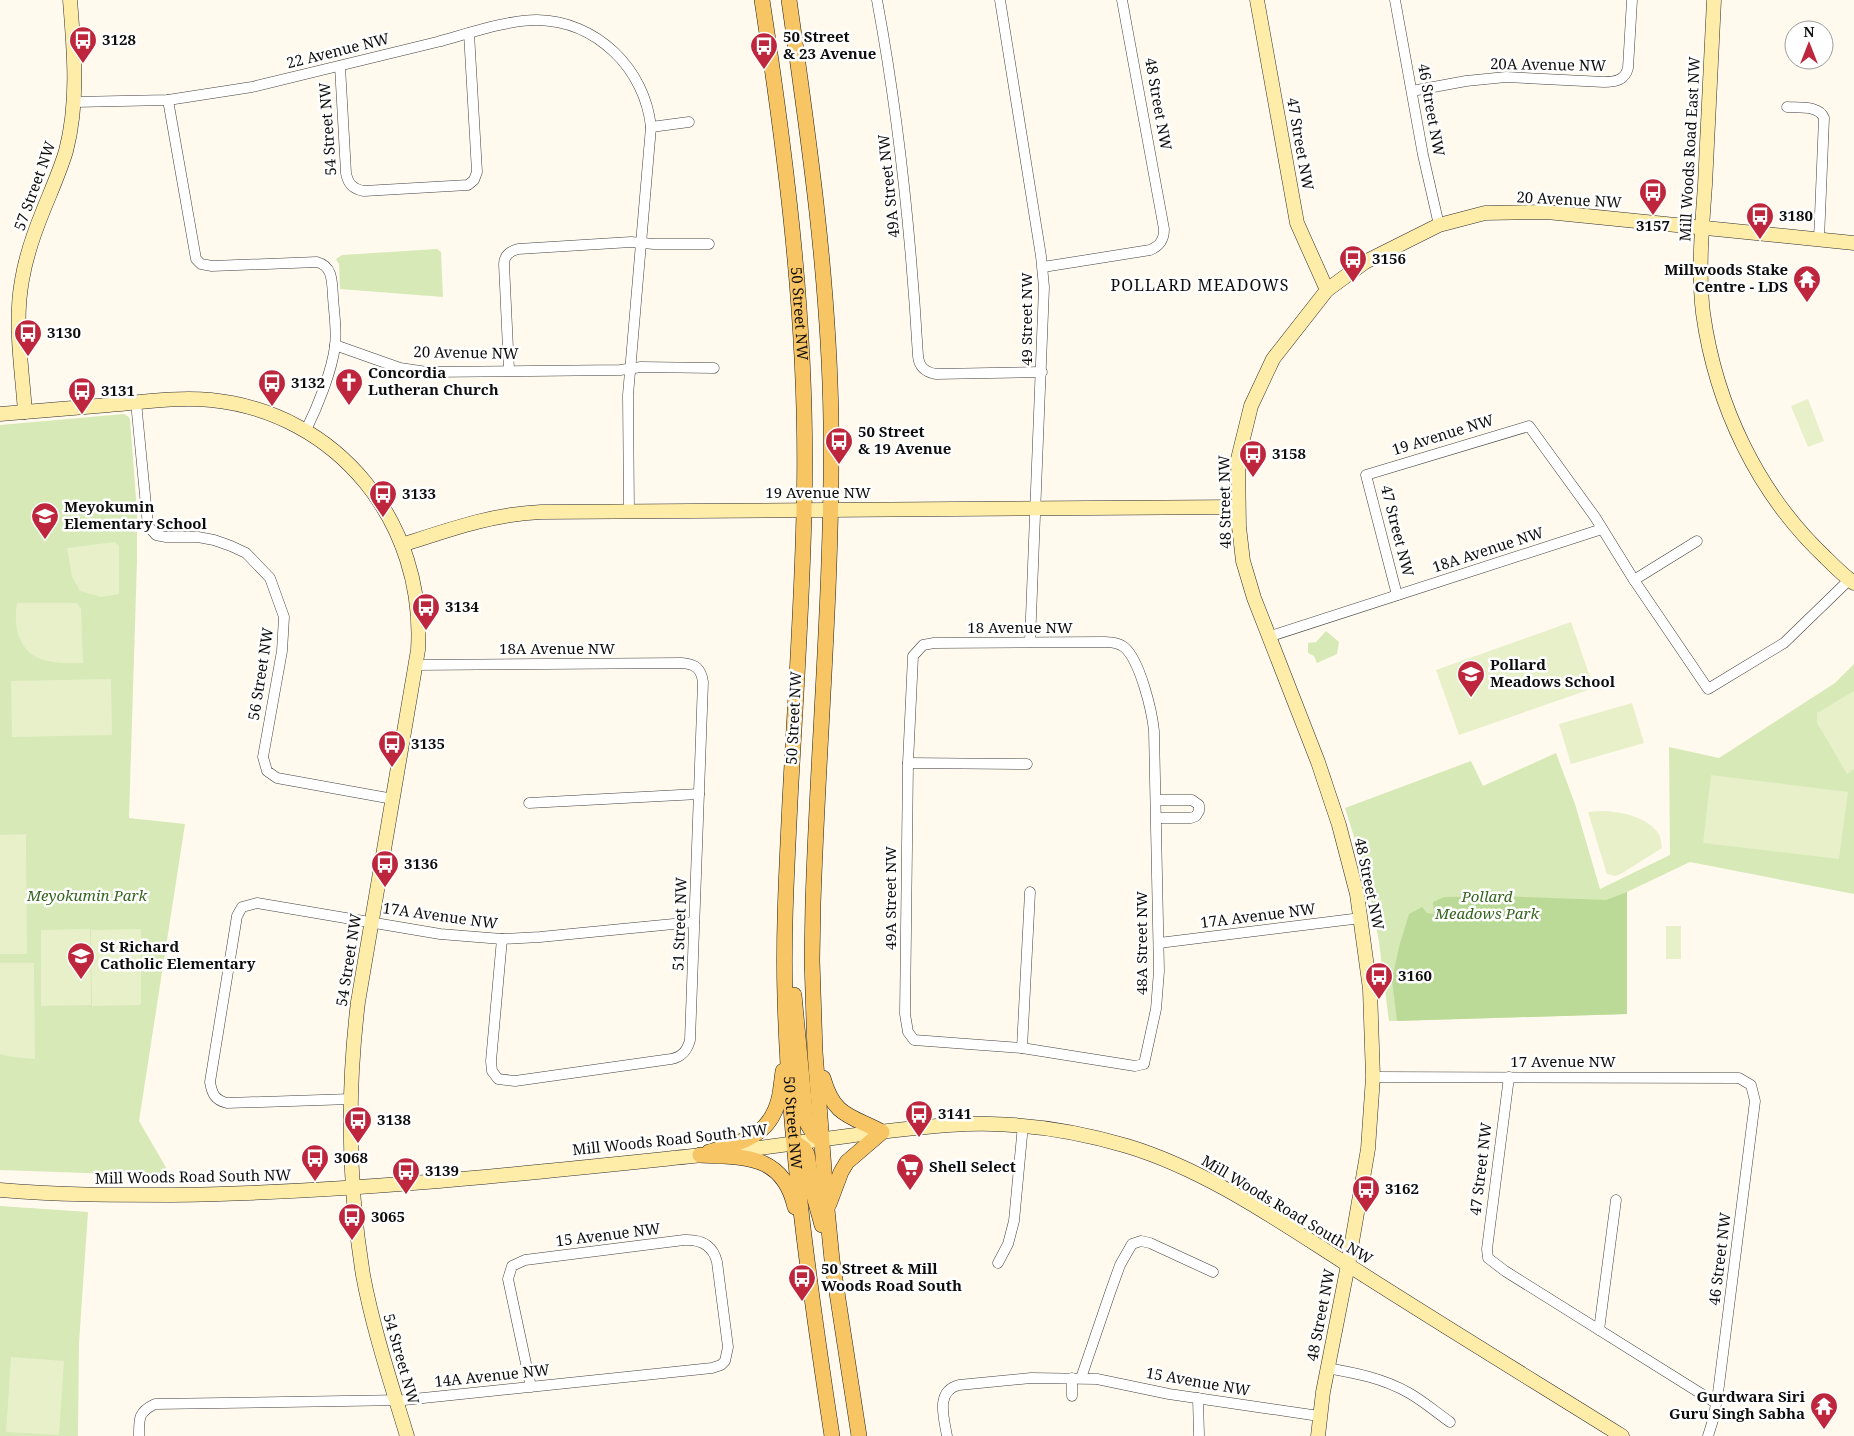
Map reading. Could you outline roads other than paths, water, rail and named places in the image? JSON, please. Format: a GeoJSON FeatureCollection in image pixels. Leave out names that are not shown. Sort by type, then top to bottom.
{"type":"FeatureCollection","features":[{"type":"Feature","properties":{"kind":"main road","name":"50 Street NW"},"geometry":{"type":"LineString","coordinates":[[762,0],[789,186],[803,367],[804,510],[786,881],[785,968],[788,1050],[794,1142],[807,1258],[832,1436]]}},
{"type":"Feature","properties":{"kind":"main road","name":"50 Street NW"},"geometry":{"type":"LineString","coordinates":[[789,0],[812,161],[823,266],[831,412],[830,509],[813,904],[815,1052],[832,1260],[859,1436]]}},
{"type":"Feature","properties":{"kind":"main road"},"geometry":{"type":"LineString","coordinates":[[785,968],[794,987],[806,1121],[814,1135],[821,1139]]}},
{"type":"Feature","properties":{"kind":"main road"},"geometry":{"type":"LineString","coordinates":[[700,1155],[740,1142],[757,1134],[765,1127],[772,1117],[777,1104],[788,1050]]}},
{"type":"Feature","properties":{"kind":"main road"},"geometry":{"type":"LineString","coordinates":[[815,1052],[828,1093],[837,1108],[851,1118],[882,1132],[847,1162],[841,1172],[827,1209]]}},
{"type":"Feature","properties":{"kind":"main road"},"geometry":{"type":"LineString","coordinates":[[794,1142],[807,1154],[814,1196],[832,1260]]}},
{"type":"Feature","properties":{"kind":"main road"},"geometry":{"type":"LineString","coordinates":[[700,1155],[748,1158],[764,1163],[780,1175],[788,1186],[794,1201],[807,1258]]}},
{"type":"Feature","properties":{"kind":"street","name":"57 Street NW"},"geometry":{"type":"LineString","coordinates":[[25,412],[19,340],[22,280],[36,228],[66,152],[72,124],[74,60],[70,0]]}},
{"type":"Feature","properties":{"kind":"street","name":"49A Street NW"},"geometry":{"type":"LineString","coordinates":[[877,0],[901,150],[912,258],[918,356],[923,368],[930,373],[936,374],[1042,372]]}},
{"type":"Feature","properties":{"kind":"street","name":"49 Street NW"},"geometry":{"type":"LineString","coordinates":[[1000,0],[1043,267],[1042,372],[1030,642]]}},
{"type":"Feature","properties":{"kind":"street","name":"48 Street NW"},"geometry":{"type":"LineString","coordinates":[[1043,267],[1150,250],[1161,243],[1163,239],[1164,229],[1122,0]]}},
{"type":"Feature","properties":{"kind":"street","name":"47 Street NW"},"geometry":{"type":"LineString","coordinates":[[1257,0],[1298,223],[1327,290]]}},
{"type":"Feature","properties":{"kind":"street","name":"46 Street NW"},"geometry":{"type":"LineString","coordinates":[[1395,0],[1423,155],[1439,225]]}},
{"type":"Feature","properties":{"kind":"street","name":"20A Avenue NW"},"geometry":{"type":"LineString","coordinates":[[1412,90],[1466,81],[1506,77],[1604,82],[1612,82],[1623,78],[1628,68],[1632,0]]}},
{"type":"Feature","properties":{"kind":"street","name":"Mill Woods Road East NW"},"geometry":{"type":"LineString","coordinates":[[1714,0],[1701,273],[1704,313],[1716,375],[1736,428],[1757,472],[1805,538],[1851,581]]}},
{"type":"Feature","properties":{"kind":"street","name":"22 Avenue NW"},"geometry":{"type":"LineString","coordinates":[[74,102],[168,100],[252,87],[522,21],[538,20],[570,26],[603,42],[622,60],[638,83],[648,104],[651,127],[630,368],[628,413],[629,511]]}},
{"type":"Feature","properties":{"kind":"street","name":"54 Street NW"},"geometry":{"type":"LineString","coordinates":[[340,66],[346,173],[348,182],[354,188],[364,191],[464,186],[472,183],[477,172],[469,33]]}},
{"type":"Feature","properties":{"kind":"street"},"geometry":{"type":"LineString","coordinates":[[168,100],[196,259],[201,264],[212,266],[317,262],[325,265],[330,271],[335,345],[329,370],[313,416],[306,430]]}},
{"type":"Feature","properties":{"kind":"street"},"geometry":{"type":"LineString","coordinates":[[1787,107],[1816,110],[1824,118],[1819,239]]}},
{"type":"Feature","properties":{"kind":"street"},"geometry":{"type":"LineString","coordinates":[[651,127],[689,122]]}},
{"type":"Feature","properties":{"kind":"street","name":"20 Avenue NW"},"geometry":{"type":"LineString","coordinates":[[1273,359],[1327,290],[1365,262],[1439,225],[1485,213],[1547,212],[1854,243]]}},
{"type":"Feature","properties":{"kind":"street"},"geometry":{"type":"LineString","coordinates":[[509,370],[504,264],[508,253],[518,249],[631,242],[709,244]]}},
{"type":"Feature","properties":{"kind":"street","name":"20 Avenue NW"},"geometry":{"type":"LineString","coordinates":[[335,345],[400,368],[418,371],[714,368]]}},
{"type":"Feature","properties":{"kind":"street","name":"48 Street NW"},"geometry":{"type":"LineString","coordinates":[[1273,359],[1251,406],[1238,459],[1240,544],[1245,571],[1268,637],[1326,783],[1346,851],[1361,918],[1370,989],[1373,1077],[1368,1149],[1348,1265],[1327,1368],[1319,1416],[1318,1436]]}},
{"type":"Feature","properties":{"kind":"street","name":"54 Street NW"},"geometry":{"type":"LineString","coordinates":[[0,414],[176,399],[223,401],[266,412],[306,430],[348,462],[376,495],[402,545],[411,571],[418,602],[419,636],[416,665],[355,1024],[351,1099],[352,1188],[367,1291],[379,1342],[407,1436]]}},
{"type":"Feature","properties":{"kind":"street","name":"56 Street NW"},"geometry":{"type":"LineString","coordinates":[[136,402],[148,526],[156,535],[166,537],[198,537],[214,540],[246,553],[270,578],[278,599],[284,617],[282,651],[263,755],[267,771],[277,778],[393,799]]}},
{"type":"Feature","properties":{"kind":"street","name":"19 Avenue NW"},"geometry":{"type":"LineString","coordinates":[[1366,475],[1529,426],[1602,529]]}},
{"type":"Feature","properties":{"kind":"street","name":"47 Street NW"},"geometry":{"type":"LineString","coordinates":[[1366,475],[1397,595]]}},
{"type":"Feature","properties":{"kind":"street","name":"19 Avenue NW"},"geometry":{"type":"LineString","coordinates":[[402,545],[470,522],[511,514],[629,511],[1238,506]]}},
{"type":"Feature","properties":{"kind":"street"},"geometry":{"type":"LineString","coordinates":[[1602,529],[1708,689],[1784,643],[1851,581]]}},
{"type":"Feature","properties":{"kind":"street","name":"18A Avenue NW"},"geometry":{"type":"LineString","coordinates":[[1268,637],[1602,529]]}},
{"type":"Feature","properties":{"kind":"street"},"geometry":{"type":"LineString","coordinates":[[1634,580],[1697,541]]}},
{"type":"Feature","properties":{"kind":"street","name":"18 Avenue NW"},"geometry":{"type":"LineString","coordinates":[[918,648],[934,643],[1106,642],[1122,645]]}},
{"type":"Feature","properties":{"kind":"street","name":"48A Street NW"},"geometry":{"type":"LineString","coordinates":[[1022,1048],[1135,1066],[1141,1065],[1146,1060],[1159,984],[1154,731],[1152,712],[1130,654],[1122,645]]}},
{"type":"Feature","properties":{"kind":"street","name":"49A Street NW"},"geometry":{"type":"LineString","coordinates":[[918,648],[913,656],[912,663],[908,763],[906,1014],[908,1032],[914,1040],[1022,1048]]}},
{"type":"Feature","properties":{"kind":"street","name":"18A Avenue NW"},"geometry":{"type":"LineString","coordinates":[[416,665],[682,663],[697,668]]}},
{"type":"Feature","properties":{"kind":"street","name":"51 Street NW"},"geometry":{"type":"LineString","coordinates":[[502,939],[491,1061],[495,1076],[503,1080],[515,1081],[678,1058],[685,1052],[690,1040],[703,682],[700,671],[697,668]]}},
{"type":"Feature","properties":{"kind":"street"},"geometry":{"type":"LineString","coordinates":[[908,763],[1027,764]]}},
{"type":"Feature","properties":{"kind":"street"},"geometry":{"type":"LineString","coordinates":[[529,803],[699,794]]}},
{"type":"Feature","properties":{"kind":"street"},"geometry":{"type":"LineString","coordinates":[[1156,800],[1192,800],[1199,805],[1199,811],[1196,816],[1191,818],[1157,818]]}},
{"type":"Feature","properties":{"kind":"street"},"geometry":{"type":"LineString","coordinates":[[1022,1048],[1030,892]]}},
{"type":"Feature","properties":{"kind":"street","name":"17A Avenue NW"},"geometry":{"type":"LineString","coordinates":[[351,1099],[227,1103],[215,1098],[211,1091],[210,1082],[237,916],[242,907],[257,903],[440,934],[502,939],[694,922]]}},
{"type":"Feature","properties":{"kind":"street","name":"17A Avenue NW"},"geometry":{"type":"LineString","coordinates":[[1159,943],[1361,918]]}},
{"type":"Feature","properties":{"kind":"street","name":"17 Avenue NW"},"geometry":{"type":"LineString","coordinates":[[1373,1077],[1739,1078],[1751,1085]]}},
{"type":"Feature","properties":{"kind":"street","name":"47 Street NW"},"geometry":{"type":"LineString","coordinates":[[1509,1077],[1488,1258],[1494,1264],[1599,1330]]}},
{"type":"Feature","properties":{"kind":"street","name":"46 Street NW"},"geometry":{"type":"LineString","coordinates":[[1708,1436],[1716,1403],[1755,1101],[1751,1085]]}},
{"type":"Feature","properties":{"kind":"street"},"geometry":{"type":"LineString","coordinates":[[998,1263],[1008,1244],[1014,1220],[1024,1125]]}},
{"type":"Feature","properties":{"kind":"street","name":"Mill Woods Road South NW"},"geometry":{"type":"LineString","coordinates":[[0,1190],[87,1195],[136,1195],[235,1194],[352,1188],[700,1155],[794,1142],[944,1126],[1024,1125],[1106,1140],[1183,1167],[1231,1193],[1622,1436]]}},
{"type":"Feature","properties":{"kind":"street"},"geometry":{"type":"LineString","coordinates":[[1616,1200],[1599,1330],[1716,1403]]}},
{"type":"Feature","properties":{"kind":"street","name":"15 Avenue NW"},"geometry":{"type":"LineString","coordinates":[[531,1387],[508,1279],[512,1266],[525,1260],[684,1240],[699,1241],[708,1246],[715,1254],[717,1262],[728,1347],[725,1361]]}},
{"type":"Feature","properties":{"kind":"street"},"geometry":{"type":"LineString","coordinates":[[1072,1396],[1120,1265],[1129,1248],[1136,1242],[1150,1243],[1212,1272]]}},
{"type":"Feature","properties":{"kind":"street","name":"14A Avenue NW"},"geometry":{"type":"LineString","coordinates":[[139,1436],[139,1420],[142,1413],[155,1404],[396,1400],[712,1368],[721,1365],[725,1361]]}},
{"type":"Feature","properties":{"kind":"street"},"geometry":{"type":"LineString","coordinates":[[1327,1368],[1359,1374],[1389,1383],[1413,1396],[1450,1422]]}},
{"type":"Feature","properties":{"kind":"street","name":"15 Avenue NW"},"geometry":{"type":"LineString","coordinates":[[947,1436],[942,1404],[946,1392],[952,1387],[1031,1378],[1077,1378],[1118,1382],[1154,1391],[1319,1416]]}},
{"type":"Feature","properties":{"kind":"street"},"geometry":{"type":"LineString","coordinates":[[1198,1398],[1199,1436]]}},
{"type":"Feature","properties":{"kind":"place","name":"3128"},"geometry":{"type":"Point","coordinates":[83,64]}},
{"type":"Feature","properties":{"kind":"place","name":"50 Street & 23 Avenue"},"geometry":{"type":"Point","coordinates":[764,70]}},
{"type":"Feature","properties":{"kind":"place","name":"3157"},"geometry":{"type":"Point","coordinates":[1653,216]}},
{"type":"Feature","properties":{"kind":"place","name":"3180"},"geometry":{"type":"Point","coordinates":[1760,240]}},
{"type":"Feature","properties":{"kind":"place","name":"3156"},"geometry":{"type":"Point","coordinates":[1353,283]}},
{"type":"Feature","properties":{"kind":"place","name":"Millwoods Stake Centre - LDS"},"geometry":{"type":"Point","coordinates":[1807,303]}},
{"type":"Feature","properties":{"kind":"place","name":"3130"},"geometry":{"type":"Point","coordinates":[28,357]}},
{"type":"Feature","properties":{"kind":"place","name":"Concordia Lutheran Church"},"geometry":{"type":"Point","coordinates":[349,406]}},
{"type":"Feature","properties":{"kind":"place","name":"3132"},"geometry":{"type":"Point","coordinates":[272,407]}},
{"type":"Feature","properties":{"kind":"place","name":"3131"},"geometry":{"type":"Point","coordinates":[82,415]}},
{"type":"Feature","properties":{"kind":"place","name":"50 Street & 19 Avenue"},"geometry":{"type":"Point","coordinates":[839,465]}},
{"type":"Feature","properties":{"kind":"place","name":"3158"},"geometry":{"type":"Point","coordinates":[1253,478]}},
{"type":"Feature","properties":{"kind":"place","name":"3133"},"geometry":{"type":"Point","coordinates":[383,518]}},
{"type":"Feature","properties":{"kind":"place","name":"Meyokumin Elementary School"},"geometry":{"type":"Point","coordinates":[45,540]}},
{"type":"Feature","properties":{"kind":"place","name":"3134"},"geometry":{"type":"Point","coordinates":[426,631]}},
{"type":"Feature","properties":{"kind":"place","name":"Pollard Meadows School"},"geometry":{"type":"Point","coordinates":[1471,698]}},
{"type":"Feature","properties":{"kind":"place","name":"3135"},"geometry":{"type":"Point","coordinates":[392,768]}},
{"type":"Feature","properties":{"kind":"place","name":"3136"},"geometry":{"type":"Point","coordinates":[385,888]}},
{"type":"Feature","properties":{"kind":"place","name":"St Richard Catholic Elementary"},"geometry":{"type":"Point","coordinates":[81,980]}},
{"type":"Feature","properties":{"kind":"place","name":"3160"},"geometry":{"type":"Point","coordinates":[1379,1000]}},
{"type":"Feature","properties":{"kind":"place","name":"3141"},"geometry":{"type":"Point","coordinates":[919,1138]}},
{"type":"Feature","properties":{"kind":"place","name":"3138"},"geometry":{"type":"Point","coordinates":[358,1144]}},
{"type":"Feature","properties":{"kind":"place","name":"3068"},"geometry":{"type":"Point","coordinates":[315,1182]}},
{"type":"Feature","properties":{"kind":"place","name":"Shell Select"},"geometry":{"type":"Point","coordinates":[910,1191]}},
{"type":"Feature","properties":{"kind":"place","name":"3139"},"geometry":{"type":"Point","coordinates":[406,1195]}},
{"type":"Feature","properties":{"kind":"place","name":"3162"},"geometry":{"type":"Point","coordinates":[1366,1213]}},
{"type":"Feature","properties":{"kind":"place","name":"3065"},"geometry":{"type":"Point","coordinates":[352,1241]}},
{"type":"Feature","properties":{"kind":"place","name":"50 Street & Mill Woods Road South"},"geometry":{"type":"Point","coordinates":[802,1302]}},
{"type":"Feature","properties":{"kind":"place","name":"Gurdwara Siri Guru Singh Sabha"},"geometry":{"type":"Point","coordinates":[1824,1430]}},
{"type":"Feature","properties":{"kind":"district","name":"POLLARD MEADOWS"},"geometry":{"type":"Point","coordinates":[1200,285]}},
{"type":"Feature","properties":{"kind":"park label","name":"Meyokumin Park"},"geometry":{"type":"Point","coordinates":[87,896]}},
{"type":"Feature","properties":{"kind":"park label","name":"Pollard Meadows Park"},"geometry":{"type":"Point","coordinates":[1487,906]}}]}
